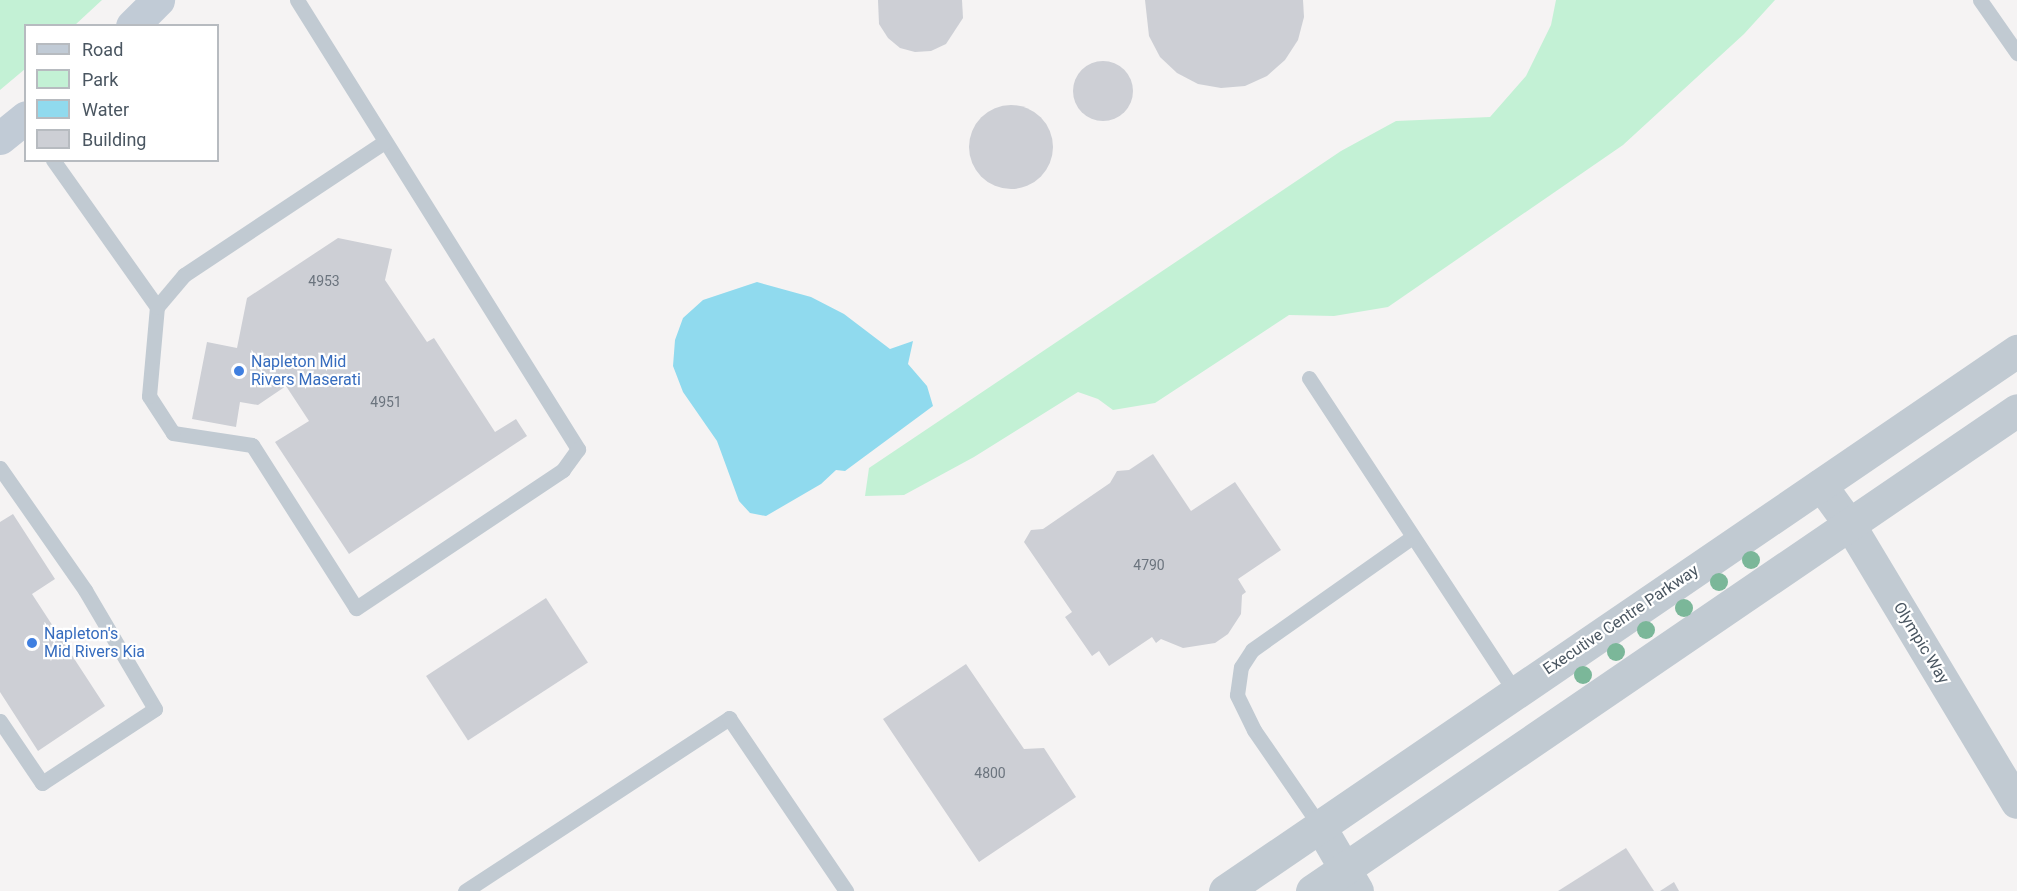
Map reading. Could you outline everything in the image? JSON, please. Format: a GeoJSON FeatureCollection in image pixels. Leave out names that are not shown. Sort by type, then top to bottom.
{"type":"FeatureCollection","features":[{"type":"Feature","properties":{"kind":"main road"},"geometry":{"type":"LineString","coordinates":[[134,24],[158,0]]}},
{"type":"Feature","properties":{"kind":"street","name":"Executive Centre Parkway"},"geometry":{"type":"LineString","coordinates":[[1225,891],[2017,351]]}},
{"type":"Feature","properties":{"kind":"street"},"geometry":{"type":"LineString","coordinates":[[1312,891],[1350,880],[1850,525],[2017,410]]}},
{"type":"Feature","properties":{"kind":"street","name":"Olympic Way"},"geometry":{"type":"LineString","coordinates":[[1821,485],[1850,525],[2017,803]]}},
{"type":"Feature","properties":{"kind":"street"},"geometry":{"type":"LineString","coordinates":[[1320,826],[1350,880]]}},
{"type":"Feature","properties":{"kind":"lane"},"geometry":{"type":"LineString","coordinates":[[297,0],[578,448],[563,470],[356,608],[252,445],[173,434],[149,396],[157,307],[184,275],[384,142]]}},
{"type":"Feature","properties":{"kind":"lane"},"geometry":{"type":"LineString","coordinates":[[1980,0],[2017,54]]}},
{"type":"Feature","properties":{"kind":"lane"},"geometry":{"type":"LineString","coordinates":[[54,162],[157,307]]}},
{"type":"Feature","properties":{"kind":"lane"},"geometry":{"type":"LineString","coordinates":[[1309,378],[1515,692]]}},
{"type":"Feature","properties":{"kind":"lane"},"geometry":{"type":"LineString","coordinates":[[0,468],[85,590],[155,709],[42,783],[0,721]]}},
{"type":"Feature","properties":{"kind":"lane"},"geometry":{"type":"LineString","coordinates":[[1320,826],[1254,730],[1238,695],[1241,667],[1252,650],[1412,537]]}},
{"type":"Feature","properties":{"kind":"lane"},"geometry":{"type":"LineString","coordinates":[[465,891],[729,718],[846,891]]}},
{"type":"Feature","properties":{"kind":"green space"},"geometry":{"type":"Polygon","coordinates":[[[0,0],[102,0],[76,24],[24,24],[24,70],[0,90],[0,0]]]}},
{"type":"Feature","properties":{"kind":"green space"},"geometry":{"type":"Polygon","coordinates":[[[1556,0],[1775,0],[1744,34],[1623,145],[1388,307],[1334,316],[1289,315],[1155,403],[1113,410],[1098,399],[1078,392],[974,457],[904,495],[865,496],[869,468],[1341,151],[1396,121],[1490,117],[1526,76],[1551,25],[1556,0]]]}},
{"type":"Feature","properties":{"kind":"water"},"geometry":{"type":"Polygon","coordinates":[[[757,282],[811,297],[844,314],[890,349],[913,341],[908,364],[927,386],[933,406],[845,471],[836,470],[821,484],[766,516],[750,513],[739,501],[717,441],[683,392],[673,366],[675,340],[683,318],[703,300],[757,282]]]}},
{"type":"Feature","properties":{"kind":"building"},"geometry":{"type":"Polygon","coordinates":[[[878,0],[962,0],[963,18],[946,44],[931,51],[915,52],[900,48],[888,38],[879,24],[878,0]]]}},
{"type":"Feature","properties":{"kind":"building"},"geometry":{"type":"Polygon","coordinates":[[[1145,0],[1303,0],[1304,17],[1298,40],[1285,60],[1267,76],[1245,86],[1221,88],[1198,84],[1177,73],[1160,57],[1149,36],[1145,0]]]}},
{"type":"Feature","properties":{"kind":"building"},"geometry":{"type":"Polygon","coordinates":[[[1097,61],[1109,61],[1125,69],[1131,79],[1133,91],[1131,103],[1125,113],[1109,121],[1097,121],[1081,113],[1073,97],[1073,85],[1081,69],[1097,61]]]}},
{"type":"Feature","properties":{"kind":"building"},"geometry":{"type":"Polygon","coordinates":[[[1011,105],[1034,112],[1046,124],[1053,147],[1046,170],[1034,182],[1011,189],[988,182],[976,170],[969,147],[976,124],[988,112],[1011,105]]]}},
{"type":"Feature","properties":{"kind":"building"},"geometry":{"type":"Polygon","coordinates":[[[338,238],[392,249],[385,280],[427,342],[434,338],[495,432],[516,419],[527,436],[349,554],[275,442],[309,421],[286,386],[258,405],[240,402],[236,427],[192,419],[207,342],[237,348],[247,298],[338,238]]]}},
{"type":"Feature","properties":{"kind":"building"},"geometry":{"type":"Polygon","coordinates":[[[1153,454],[1191,511],[1235,482],[1281,550],[1238,579],[1246,592],[1242,595],[1241,614],[1228,634],[1215,643],[1183,648],[1161,639],[1156,643],[1152,637],[1109,666],[1099,651],[1092,656],[1065,617],[1072,612],[1024,542],[1031,530],[1043,529],[1110,483],[1117,471],[1129,470],[1153,454]]]}},
{"type":"Feature","properties":{"kind":"building","name":"Napleton's Mid Rivers Kia"},"geometry":{"type":"Polygon","coordinates":[[[13,514],[55,579],[32,594],[105,706],[38,751],[0,692],[0,522],[13,514]]]}},
{"type":"Feature","properties":{"kind":"building"},"geometry":{"type":"Polygon","coordinates":[[[546,598],[588,663],[468,740],[426,676],[546,598]]]}},
{"type":"Feature","properties":{"kind":"building"},"geometry":{"type":"Polygon","coordinates":[[[966,664],[1024,749],[1044,748],[1076,797],[979,862],[883,719],[966,664]]]}},
{"type":"Feature","properties":{"kind":"building"},"geometry":{"type":"Polygon","coordinates":[[[1626,848],[1654,891],[1558,891],[1626,848]]]}},
{"type":"Feature","properties":{"kind":"building"},"geometry":{"type":"Polygon","coordinates":[[[1674,882],[1679,891],[1660,891],[1674,882]]]}},
{"type":"Feature","properties":{"kind":"place","name":"Napleton Mid Rivers Maserati"},"geometry":{"type":"Point","coordinates":[239,371]}},
{"type":"Feature","properties":{"kind":"place","name":"Napleton's Mid Rivers Kia"},"geometry":{"type":"Point","coordinates":[32,643]}}]}
